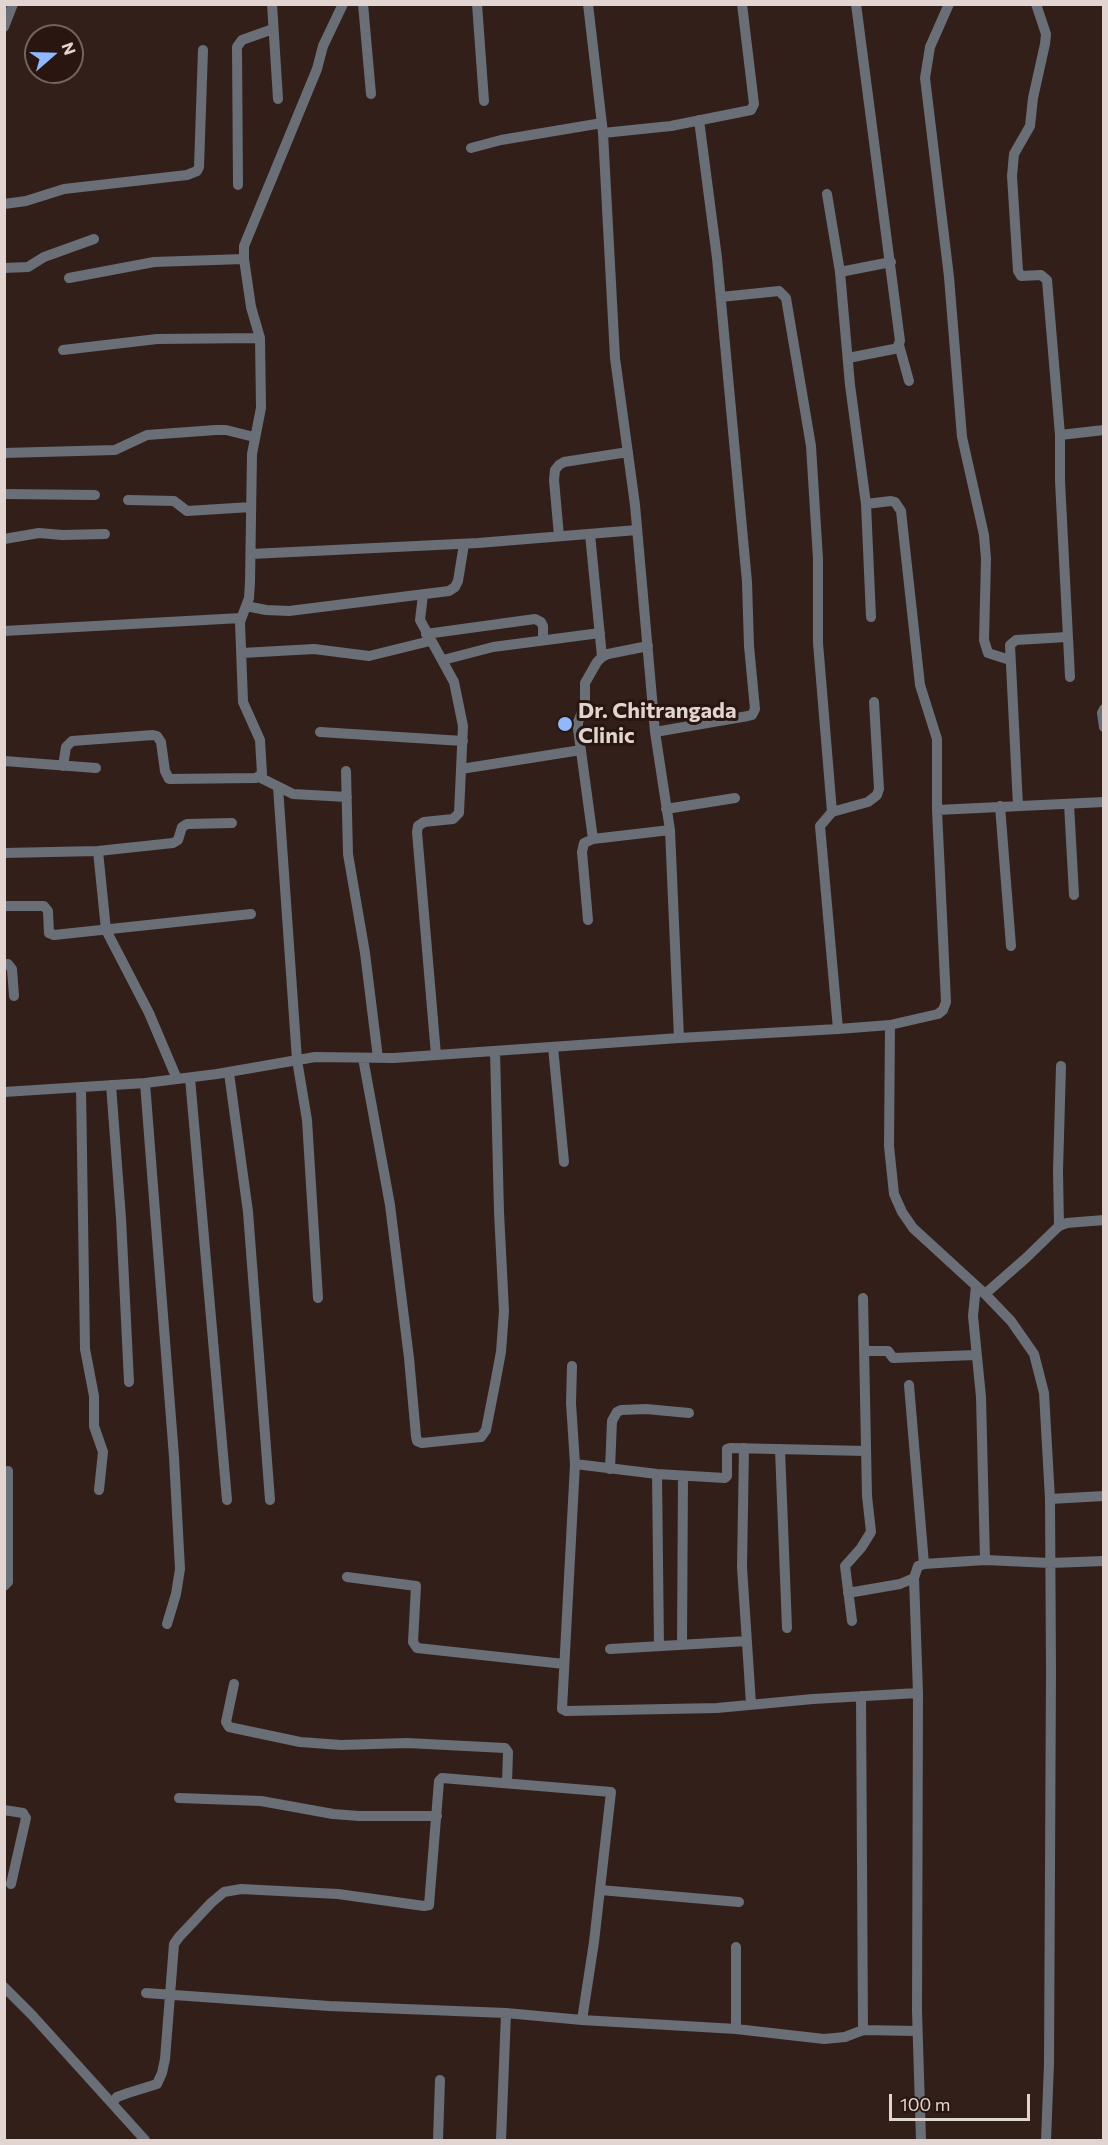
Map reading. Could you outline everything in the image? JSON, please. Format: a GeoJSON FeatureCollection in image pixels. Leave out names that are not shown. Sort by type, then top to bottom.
{"type":"FeatureCollection","features":[{"type":"Feature","properties":{"kind":"street"},"geometry":{"type":"LineString","coordinates":[[4,27],[13,4]]}},
{"type":"Feature","properties":{"kind":"street"},"geometry":{"type":"LineString","coordinates":[[272,4],[278,99]]}},
{"type":"Feature","properties":{"kind":"street"},"geometry":{"type":"LineString","coordinates":[[259,777],[262,772],[260,740],[243,702],[241,618],[246,606],[250,582],[252,454],[261,408],[260,338],[251,308],[244,259],[247,238],[317,69],[323,46],[342,4]]}},
{"type":"Feature","properties":{"kind":"street"},"geometry":{"type":"LineString","coordinates":[[363,4],[371,94]]}},
{"type":"Feature","properties":{"kind":"street"},"geometry":{"type":"LineString","coordinates":[[477,4],[484,101]]}},
{"type":"Feature","properties":{"kind":"street"},"geometry":{"type":"LineString","coordinates":[[588,4],[602,128],[615,358],[637,530],[655,732],[669,830],[679,1038]]}},
{"type":"Feature","properties":{"kind":"street"},"geometry":{"type":"LineString","coordinates":[[471,148],[501,140],[602,128],[671,126],[753,109],[742,4]]}},
{"type":"Feature","properties":{"kind":"street"},"geometry":{"type":"LineString","coordinates":[[856,4],[891,262],[899,345],[909,381]]}},
{"type":"Feature","properties":{"kind":"street"},"geometry":{"type":"LineString","coordinates":[[949,4],[930,47],[925,78],[949,277],[962,437],[984,535],[986,559],[984,640],[988,653],[1010,660]]}},
{"type":"Feature","properties":{"kind":"street"},"geometry":{"type":"LineString","coordinates":[[1036,4],[1046,34],[1046,44],[1029,126],[1014,154],[1011,176],[1018,271],[1024,277],[1044,276],[1047,280],[1060,435],[1060,481],[1070,677]]}},
{"type":"Feature","properties":{"kind":"street"},"geometry":{"type":"LineString","coordinates":[[238,185],[237,47],[243,40],[273,29]]}},
{"type":"Feature","properties":{"kind":"street"},"geometry":{"type":"LineString","coordinates":[[4,204],[26,201],[64,189],[187,175],[197,171],[203,50]]}},
{"type":"Feature","properties":{"kind":"street"},"geometry":{"type":"LineString","coordinates":[[655,732],[748,716],[752,715],[755,709],[749,646],[747,582],[721,297],[710,192],[699,120]]}},
{"type":"Feature","properties":{"kind":"street"},"geometry":{"type":"LineString","coordinates":[[827,194],[840,272],[866,504],[871,617]]}},
{"type":"Feature","properties":{"kind":"street"},"geometry":{"type":"LineString","coordinates":[[4,268],[28,267],[44,257],[94,239]]}},
{"type":"Feature","properties":{"kind":"street"},"geometry":{"type":"LineString","coordinates":[[69,278],[154,262],[244,259]]}},
{"type":"Feature","properties":{"kind":"street"},"geometry":{"type":"LineString","coordinates":[[840,272],[891,262]]}},
{"type":"Feature","properties":{"kind":"street"},"geometry":{"type":"LineString","coordinates":[[721,297],[779,291],[786,298],[811,446],[818,559],[818,643],[832,812]]}},
{"type":"Feature","properties":{"kind":"street"},"geometry":{"type":"LineString","coordinates":[[63,350],[157,339],[260,338]]}},
{"type":"Feature","properties":{"kind":"street"},"geometry":{"type":"LineString","coordinates":[[848,358],[894,349],[899,345]]}},
{"type":"Feature","properties":{"kind":"street"},"geometry":{"type":"LineString","coordinates":[[4,453],[115,450],[147,435],[216,430],[226,430],[255,438]]}},
{"type":"Feature","properties":{"kind":"street"},"geometry":{"type":"LineString","coordinates":[[1060,435],[1104,430]]}},
{"type":"Feature","properties":{"kind":"street"},"geometry":{"type":"LineString","coordinates":[[558,536],[554,480],[555,470],[559,465],[564,462],[628,452]]}},
{"type":"Feature","properties":{"kind":"street"},"geometry":{"type":"LineString","coordinates":[[4,494],[94,495]]}},
{"type":"Feature","properties":{"kind":"street"},"geometry":{"type":"LineString","coordinates":[[128,500],[174,501],[187,511],[251,507]]}},
{"type":"Feature","properties":{"kind":"street"},"geometry":{"type":"LineString","coordinates":[[4,1092],[190,1078],[315,1057],[378,1058],[436,1055],[838,1029],[890,1025],[938,1014],[943,1010],[946,1002],[937,810],[937,739],[920,685],[901,511],[896,502],[891,501],[866,504]]}},
{"type":"Feature","properties":{"kind":"street"},"geometry":{"type":"LineString","coordinates":[[250,554],[464,544],[637,530]]}},
{"type":"Feature","properties":{"kind":"street"},"geometry":{"type":"LineString","coordinates":[[4,539],[39,533],[105,534]]}},
{"type":"Feature","properties":{"kind":"street"},"geometry":{"type":"LineString","coordinates":[[591,534],[602,657]]}},
{"type":"Feature","properties":{"kind":"street"},"geometry":{"type":"LineString","coordinates":[[246,606],[289,611],[449,591],[458,581],[464,544]]}},
{"type":"Feature","properties":{"kind":"street"},"geometry":{"type":"LineString","coordinates":[[423,595],[420,620],[454,682],[463,726],[458,816],[453,819],[424,822],[418,826],[417,832],[436,1055]]}},
{"type":"Feature","properties":{"kind":"street"},"geometry":{"type":"LineString","coordinates":[[4,631],[241,618]]}},
{"type":"Feature","properties":{"kind":"street"},"geometry":{"type":"LineString","coordinates":[[242,653],[314,649],[369,656],[428,637],[536,620],[543,626],[543,640]]}},
{"type":"Feature","properties":{"kind":"street"},"geometry":{"type":"LineString","coordinates":[[443,660],[493,647],[600,633]]}},
{"type":"Feature","properties":{"kind":"street"},"geometry":{"type":"LineString","coordinates":[[1018,806],[1009,648],[1012,642],[1067,638]]}},
{"type":"Feature","properties":{"kind":"street"},"geometry":{"type":"LineString","coordinates":[[593,839],[578,723],[585,705],[585,683],[602,657],[648,646]]}},
{"type":"Feature","properties":{"kind":"street"},"geometry":{"type":"LineString","coordinates":[[838,1029],[819,833],[820,826],[832,812],[868,802],[877,795],[879,789],[874,702]]}},
{"type":"Feature","properties":{"kind":"street"},"geometry":{"type":"LineString","coordinates":[[1104,709],[1102,713],[1104,727]]}},
{"type":"Feature","properties":{"kind":"street"},"geometry":{"type":"LineString","coordinates":[[320,732],[463,741]]}},
{"type":"Feature","properties":{"kind":"street"},"geometry":{"type":"LineString","coordinates":[[63,766],[66,747],[72,741],[153,735],[157,736],[161,742],[165,771],[169,779],[259,777],[292,794],[347,797]]}},
{"type":"Feature","properties":{"kind":"street"},"geometry":{"type":"LineString","coordinates":[[461,769],[581,750]]}},
{"type":"Feature","properties":{"kind":"street"},"geometry":{"type":"LineString","coordinates":[[4,761],[96,768]]}},
{"type":"Feature","properties":{"kind":"street"},"geometry":{"type":"LineString","coordinates":[[346,771],[348,854],[365,953],[378,1058]]}},
{"type":"Feature","properties":{"kind":"street"},"geometry":{"type":"LineString","coordinates":[[278,787],[297,1060],[307,1120],[318,1298]]}},
{"type":"Feature","properties":{"kind":"street"},"geometry":{"type":"LineString","coordinates":[[666,809],[735,798]]}},
{"type":"Feature","properties":{"kind":"street"},"geometry":{"type":"LineString","coordinates":[[937,810],[1104,802]]}},
{"type":"Feature","properties":{"kind":"street"},"geometry":{"type":"LineString","coordinates":[[1069,804],[1074,895]]}},
{"type":"Feature","properties":{"kind":"street"},"geometry":{"type":"LineString","coordinates":[[1000,806],[1011,946]]}},
{"type":"Feature","properties":{"kind":"street"},"geometry":{"type":"LineString","coordinates":[[4,853],[98,851],[172,843],[178,840],[182,827],[187,824],[232,823]]}},
{"type":"Feature","properties":{"kind":"street"},"geometry":{"type":"LineString","coordinates":[[588,920],[582,846],[593,839],[669,830]]}},
{"type":"Feature","properties":{"kind":"street"},"geometry":{"type":"LineString","coordinates":[[98,851],[106,930],[149,1013],[177,1079]]}},
{"type":"Feature","properties":{"kind":"street"},"geometry":{"type":"LineString","coordinates":[[4,906],[44,906],[48,910],[49,933],[54,935],[251,914]]}},
{"type":"Feature","properties":{"kind":"street"},"geometry":{"type":"LineString","coordinates":[[4,964],[8,964],[12,969],[14,996]]}},
{"type":"Feature","properties":{"kind":"street"},"geometry":{"type":"LineString","coordinates":[[890,1025],[889,1146],[894,1194],[902,1212],[914,1228],[1011,1321],[1034,1354],[1044,1393],[1050,1499],[1049,2064],[1046,2140]]}},
{"type":"Feature","properties":{"kind":"street"},"geometry":{"type":"LineString","coordinates":[[553,1047],[564,1162]]}},
{"type":"Feature","properties":{"kind":"street"},"geometry":{"type":"LineString","coordinates":[[363,1058],[390,1205],[416,1436],[417,1441],[422,1443],[481,1437],[486,1430],[501,1352],[504,1311],[495,1051]]}},
{"type":"Feature","properties":{"kind":"street"},"geometry":{"type":"LineString","coordinates":[[1059,1226],[1061,1066]]}},
{"type":"Feature","properties":{"kind":"street"},"geometry":{"type":"LineString","coordinates":[[228,1072],[249,1212],[270,1500]]}},
{"type":"Feature","properties":{"kind":"street"},"geometry":{"type":"LineString","coordinates":[[190,1078],[227,1500]]}},
{"type":"Feature","properties":{"kind":"street"},"geometry":{"type":"LineString","coordinates":[[145,1083],[174,1457],[180,1569],[176,1594],[167,1624]]}},
{"type":"Feature","properties":{"kind":"street"},"geometry":{"type":"LineString","coordinates":[[111,1085],[121,1218],[129,1382]]}},
{"type":"Feature","properties":{"kind":"street"},"geometry":{"type":"LineString","coordinates":[[81,1087],[85,1349],[94,1396],[94,1426],[104,1455],[99,1490]]}},
{"type":"Feature","properties":{"kind":"street"},"geometry":{"type":"LineString","coordinates":[[985,1294],[1059,1226],[1067,1223],[1104,1220]]}},
{"type":"Feature","properties":{"kind":"street"},"geometry":{"type":"LineString","coordinates":[[976,1286],[973,1316],[981,1397],[985,1560]]}},
{"type":"Feature","properties":{"kind":"street"},"geometry":{"type":"LineString","coordinates":[[852,1621],[845,1566],[871,1532],[867,1496],[863,1298]]}},
{"type":"Feature","properties":{"kind":"street"},"geometry":{"type":"LineString","coordinates":[[864,1351],[888,1351],[893,1358],[976,1355]]}},
{"type":"Feature","properties":{"kind":"street"},"geometry":{"type":"LineString","coordinates":[[572,1366],[575,1464],[562,1707],[566,1711],[717,1708],[918,1693]]}},
{"type":"Feature","properties":{"kind":"street"},"geometry":{"type":"LineString","coordinates":[[909,1386],[924,1564]]}},
{"type":"Feature","properties":{"kind":"street"},"geometry":{"type":"LineString","coordinates":[[610,1469],[612,1421],[617,1412],[646,1409],[689,1413]]}},
{"type":"Feature","properties":{"kind":"street"},"geometry":{"type":"LineString","coordinates":[[744,1448],[742,1567],[751,1704]]}},
{"type":"Feature","properties":{"kind":"street"},"geometry":{"type":"LineString","coordinates":[[575,1464],[657,1474],[726,1478],[727,1449],[866,1451]]}},
{"type":"Feature","properties":{"kind":"street"},"geometry":{"type":"LineString","coordinates":[[780,1449],[787,1628]]}},
{"type":"Feature","properties":{"kind":"street"},"geometry":{"type":"LineString","coordinates":[[4,1586],[8,1582],[8,1471]]}},
{"type":"Feature","properties":{"kind":"street"},"geometry":{"type":"LineString","coordinates":[[657,1474],[659,1646]]}},
{"type":"Feature","properties":{"kind":"street"},"geometry":{"type":"LineString","coordinates":[[682,1645],[683,1476]]}},
{"type":"Feature","properties":{"kind":"street"},"geometry":{"type":"LineString","coordinates":[[1050,1499],[1104,1496]]}},
{"type":"Feature","properties":{"kind":"street"},"geometry":{"type":"LineString","coordinates":[[921,2140],[917,2031],[918,1693],[914,1578],[918,1566],[924,1564],[985,1560],[1050,1563],[1104,1561]]}},
{"type":"Feature","properties":{"kind":"street"},"geometry":{"type":"LineString","coordinates":[[347,1577],[416,1586],[413,1642],[417,1648],[564,1664]]}},
{"type":"Feature","properties":{"kind":"street"},"geometry":{"type":"LineString","coordinates":[[848,1593],[900,1584],[914,1578]]}},
{"type":"Feature","properties":{"kind":"street"},"geometry":{"type":"LineString","coordinates":[[610,1649],[747,1641]]}},
{"type":"Feature","properties":{"kind":"street"},"geometry":{"type":"LineString","coordinates":[[234,1684],[226,1722],[229,1727],[300,1742],[407,1743],[505,1748],[508,1752],[507,1783]]}},
{"type":"Feature","properties":{"kind":"street"},"geometry":{"type":"LineString","coordinates":[[861,1696],[863,2030]]}},
{"type":"Feature","properties":{"kind":"street"},"geometry":{"type":"LineString","coordinates":[[112,2103],[117,2097],[157,2084],[162,2073],[176,1941],[224,1892],[241,1889],[338,1894],[429,1905],[441,1778],[611,1792],[582,2020]]}},
{"type":"Feature","properties":{"kind":"street"},"geometry":{"type":"LineString","coordinates":[[179,1798],[261,1801],[333,1814],[359,1816],[437,1816]]}},
{"type":"Feature","properties":{"kind":"street"},"geometry":{"type":"LineString","coordinates":[[4,1810],[23,1813],[26,1818],[11,1884]]}},
{"type":"Feature","properties":{"kind":"street"},"geometry":{"type":"LineString","coordinates":[[600,1890],[739,1902]]}},
{"type":"Feature","properties":{"kind":"street"},"geometry":{"type":"LineString","coordinates":[[736,1947],[736,2029]]}},
{"type":"Feature","properties":{"kind":"street"},"geometry":{"type":"LineString","coordinates":[[4,1987],[145,2140]]}},
{"type":"Feature","properties":{"kind":"street"},"geometry":{"type":"LineString","coordinates":[[146,1993],[329,2006],[507,2013],[736,2029],[834,2039],[863,2030],[917,2031]]}},
{"type":"Feature","properties":{"kind":"street"},"geometry":{"type":"LineString","coordinates":[[501,2140],[507,2013]]}},
{"type":"Feature","properties":{"kind":"street"},"geometry":{"type":"LineString","coordinates":[[438,2140],[440,2079]]}},
{"type":"Feature","properties":{"kind":"place","name":"Dr. Chitrangada Clinic"},"geometry":{"type":"Point","coordinates":[565,724]}}]}
